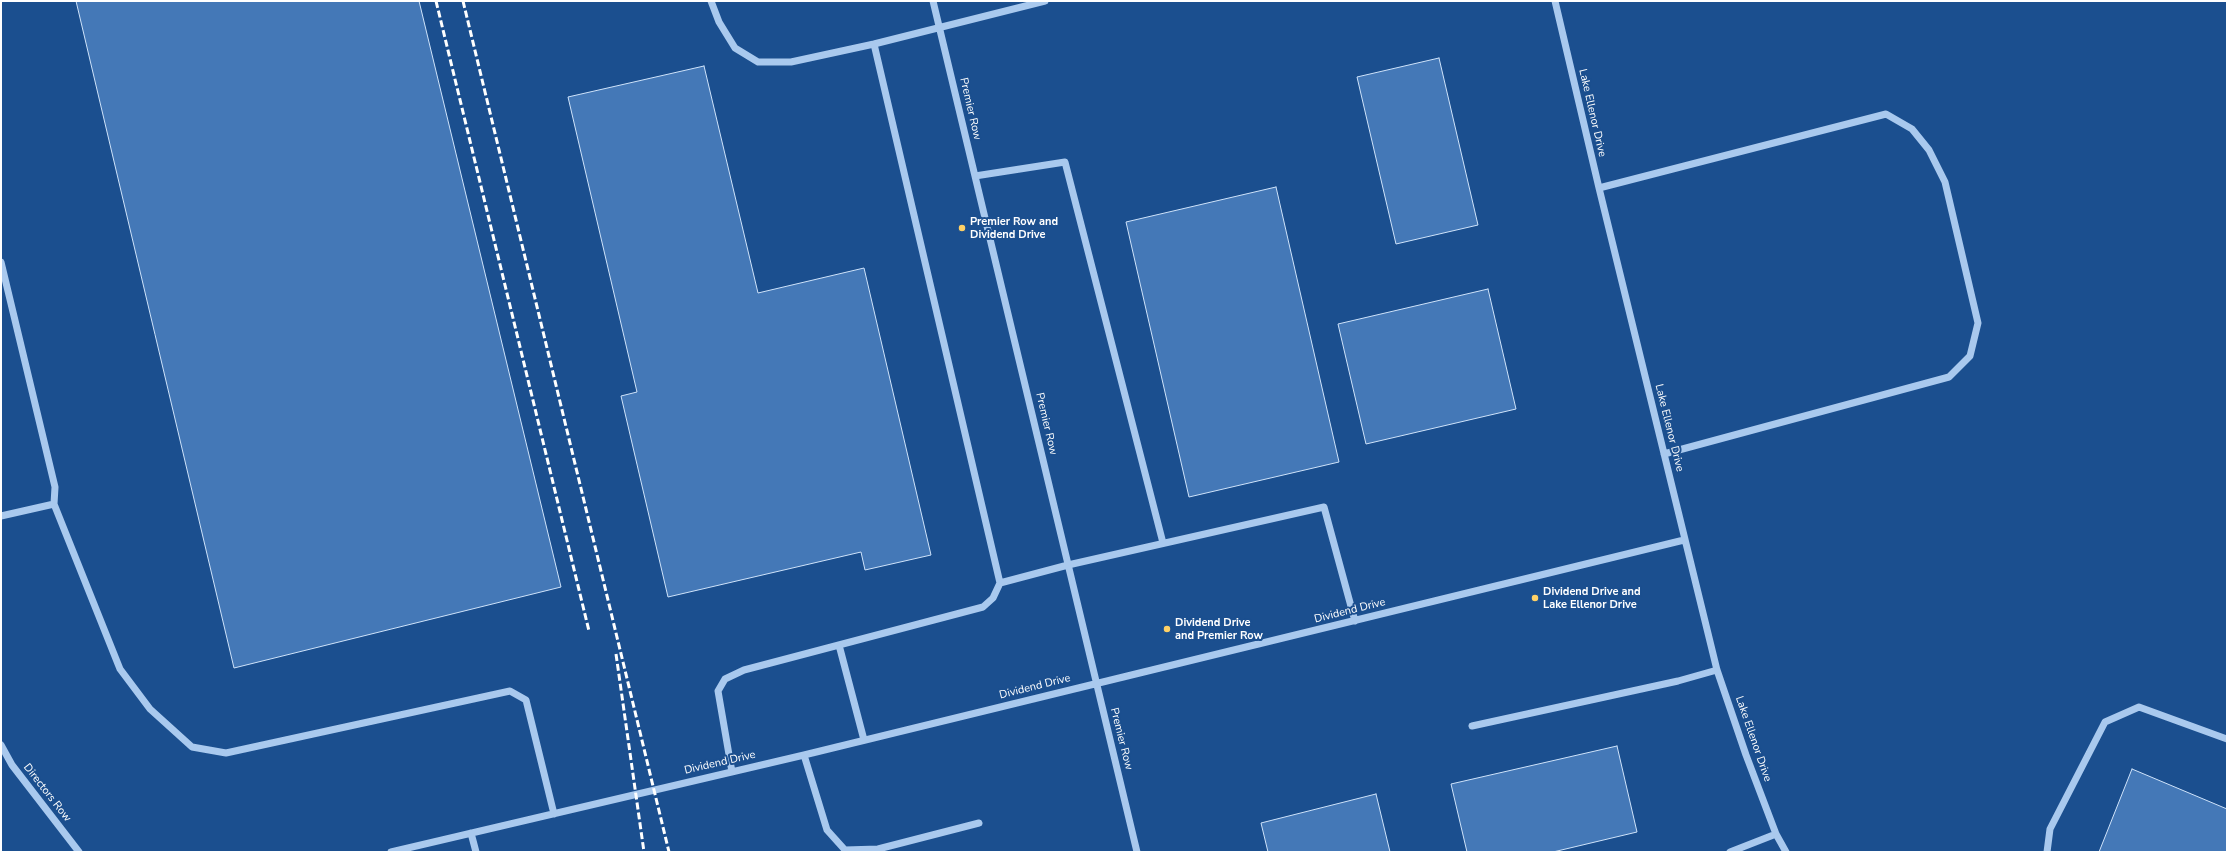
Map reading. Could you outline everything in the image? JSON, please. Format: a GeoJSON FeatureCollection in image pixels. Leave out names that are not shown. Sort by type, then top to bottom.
{"type":"FeatureCollection","features":[{"type":"Feature","properties":{"kind":"street"},"geometry":{"type":"LineString","coordinates":[[711,1],[719,22],[735,48],[758,62],[791,62],[874,44],[939,26],[1045,1]]}},
{"type":"Feature","properties":{"kind":"street","name":"Premier Row"},"geometry":{"type":"LineString","coordinates":[[933,1],[1137,852]]}},
{"type":"Feature","properties":{"kind":"street","name":"Lake Ellenor Drive"},"geometry":{"type":"LineString","coordinates":[[1555,1],[1684,540],[1717,670],[1746,755],[1776,834],[1786,852]]}},
{"type":"Feature","properties":{"kind":"street"},"geometry":{"type":"LineString","coordinates":[[732,772],[718,691],[725,679],[744,670],[983,607],[993,598],[1000,583],[874,44]]}},
{"type":"Feature","properties":{"kind":"street"},"geometry":{"type":"LineString","coordinates":[[1599,188],[1886,114],[1912,129],[1929,150],[1945,182],[1978,323],[1970,356],[1949,377],[1664,454]]}},
{"type":"Feature","properties":{"kind":"street"},"geometry":{"type":"LineString","coordinates":[[975,176],[1065,162],[1163,543]]}},
{"type":"Feature","properties":{"kind":"street"},"geometry":{"type":"LineString","coordinates":[[1,262],[55,487],[54,504],[120,669],[150,708],[192,747],[226,753],[510,691],[526,700],[554,814]]}},
{"type":"Feature","properties":{"kind":"street"},"geometry":{"type":"LineString","coordinates":[[1,516],[54,504]]}},
{"type":"Feature","properties":{"kind":"street"},"geometry":{"type":"LineString","coordinates":[[1000,583],[1068,565],[1324,507],[1355,621]]}},
{"type":"Feature","properties":{"kind":"street","name":"Dividend Drive"},"geometry":{"type":"LineString","coordinates":[[390,852],[804,755],[1684,540]]}},
{"type":"Feature","properties":{"kind":"street"},"geometry":{"type":"LineString","coordinates":[[839,645],[864,740]]}},
{"type":"Feature","properties":{"kind":"street"},"geometry":{"type":"LineString","coordinates":[[1472,726],[1678,681],[1717,670]]}},
{"type":"Feature","properties":{"kind":"street"},"geometry":{"type":"LineString","coordinates":[[2047,852],[2050,829],[2105,722],[2139,707],[2227,739]]}},
{"type":"Feature","properties":{"kind":"street","name":"Directors Row"},"geometry":{"type":"LineString","coordinates":[[1,745],[12,765],[79,852]]}},
{"type":"Feature","properties":{"kind":"street"},"geometry":{"type":"LineString","coordinates":[[804,755],[827,830],[845,850],[878,849],[980,823]]}},
{"type":"Feature","properties":{"kind":"street"},"geometry":{"type":"LineString","coordinates":[[471,833],[476,852]]}},
{"type":"Feature","properties":{"kind":"street"},"geometry":{"type":"LineString","coordinates":[[1730,852],[1776,834]]}},
{"type":"Feature","properties":{"kind":"building"},"geometry":{"type":"Polygon","coordinates":[[[76,1],[419,1],[561,587],[234,668],[76,1]]]}},
{"type":"Feature","properties":{"kind":"building"},"geometry":{"type":"Polygon","coordinates":[[[1439,58],[1478,225],[1396,244],[1357,77],[1439,58]]]}},
{"type":"Feature","properties":{"kind":"building"},"geometry":{"type":"Polygon","coordinates":[[[704,66],[758,293],[864,268],[931,555],[865,570],[861,552],[668,597],[621,396],[637,392],[568,97],[704,66]]]}},
{"type":"Feature","properties":{"kind":"building"},"geometry":{"type":"Polygon","coordinates":[[[1276,187],[1339,462],[1189,497],[1126,222],[1276,187]]]}},
{"type":"Feature","properties":{"kind":"building"},"geometry":{"type":"Polygon","coordinates":[[[1488,289],[1516,409],[1366,444],[1338,324],[1488,289]]]}},
{"type":"Feature","properties":{"kind":"building"},"geometry":{"type":"Polygon","coordinates":[[[1617,746],[1637,832],[1553,852],[1467,852],[1451,784],[1617,746]]]}},
{"type":"Feature","properties":{"kind":"building"},"geometry":{"type":"Polygon","coordinates":[[[2132,769],[2227,809],[2227,852],[2099,852],[2132,769]]]}},
{"type":"Feature","properties":{"kind":"building"},"geometry":{"type":"Polygon","coordinates":[[[1376,794],[1390,852],[1268,852],[1261,823],[1376,794]]]}},
{"type":"Feature","properties":{"kind":"railway"},"geometry":{"type":"LineString","coordinates":[[436,1],[589,631]]}},
{"type":"Feature","properties":{"kind":"railway"},"geometry":{"type":"LineString","coordinates":[[463,1],[669,852]]}},
{"type":"Feature","properties":{"kind":"railway"},"geometry":{"type":"LineString","coordinates":[[616,654],[644,852]]}},
{"type":"Feature","properties":{"kind":"place","name":"Premier Row and Dividend Drive"},"geometry":{"type":"Point","coordinates":[962,228]}},
{"type":"Feature","properties":{"kind":"place","name":"Dividend Drive and Lake Ellenor Drive"},"geometry":{"type":"Point","coordinates":[1535,598]}},
{"type":"Feature","properties":{"kind":"place","name":"Dividend Drive and Premier Row"},"geometry":{"type":"Point","coordinates":[1167,629]}}]}
